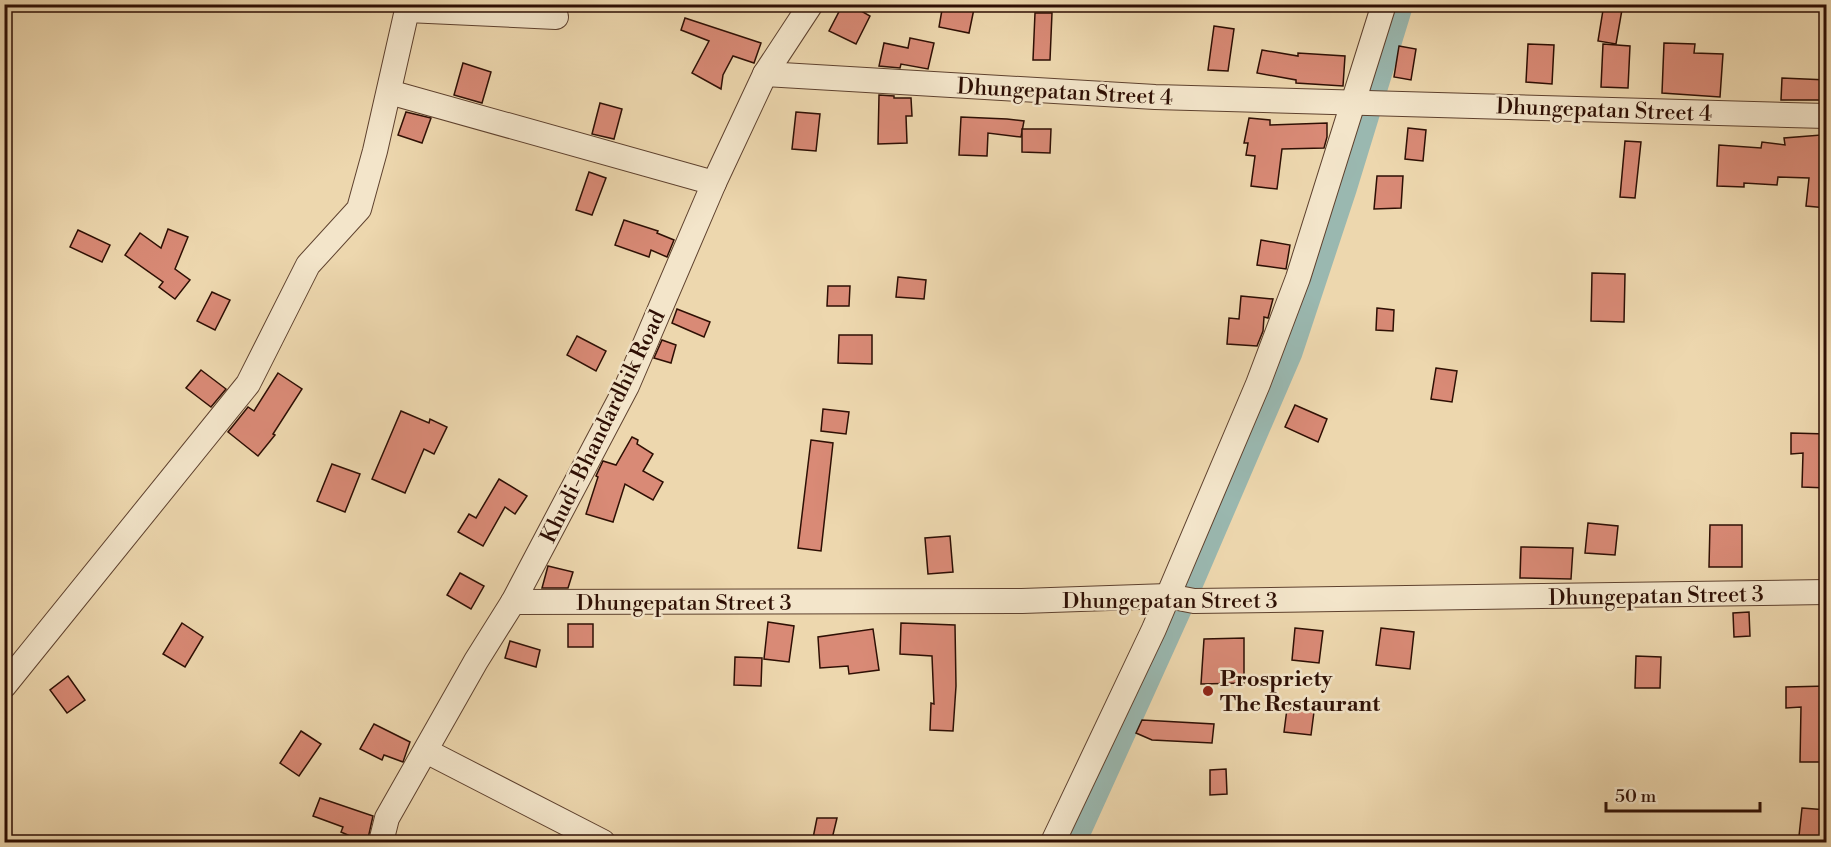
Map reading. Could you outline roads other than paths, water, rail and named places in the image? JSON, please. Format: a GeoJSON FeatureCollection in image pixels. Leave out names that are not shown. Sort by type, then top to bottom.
{"type":"FeatureCollection","features":[{"type":"Feature","properties":{"kind":"street","name":"Khudi-Bhandardhik Road"},"geometry":{"type":"LineString","coordinates":[[381,843],[387,818],[476,661],[513,602],[627,386],[714,183],[765,74],[812,4]]}},
{"type":"Feature","properties":{"kind":"street"},"geometry":{"type":"LineString","coordinates":[[1053,843],[1168,596],[1270,353],[1367,102],[1384,4]]}},
{"type":"Feature","properties":{"kind":"street"},"geometry":{"type":"LineString","coordinates":[[4,686],[248,384],[308,265],[359,209],[375,151],[407,10],[556,17]]}},
{"type":"Feature","properties":{"kind":"street","name":"Dhungepatan Street 4"},"geometry":{"type":"LineString","coordinates":[[765,74],[1155,97],[1827,116]]}},
{"type":"Feature","properties":{"kind":"street"},"geometry":{"type":"LineString","coordinates":[[389,92],[714,183]]}},
{"type":"Feature","properties":{"kind":"street","name":"Dhungepatan Street 3"},"geometry":{"type":"LineString","coordinates":[[513,602],[1022,602],[1168,596],[1194,601],[1827,592]]}},
{"type":"Feature","properties":{"kind":"street"},"geometry":{"type":"LineString","coordinates":[[426,752],[603,843]]}},
{"type":"Feature","properties":{"kind":"waterway"},"geometry":{"type":"LineString","coordinates":[[1190,590],[1292,353],[1346,190],[1403,4]]}},
{"type":"Feature","properties":{"kind":"waterway"},"geometry":{"type":"LineString","coordinates":[[1076,842],[1182,608]]}},
{"type":"Feature","properties":{"kind":"place","name":"Prospriety The Restaurant"},"geometry":{"type":"Point","coordinates":[1208,691]}}]}
